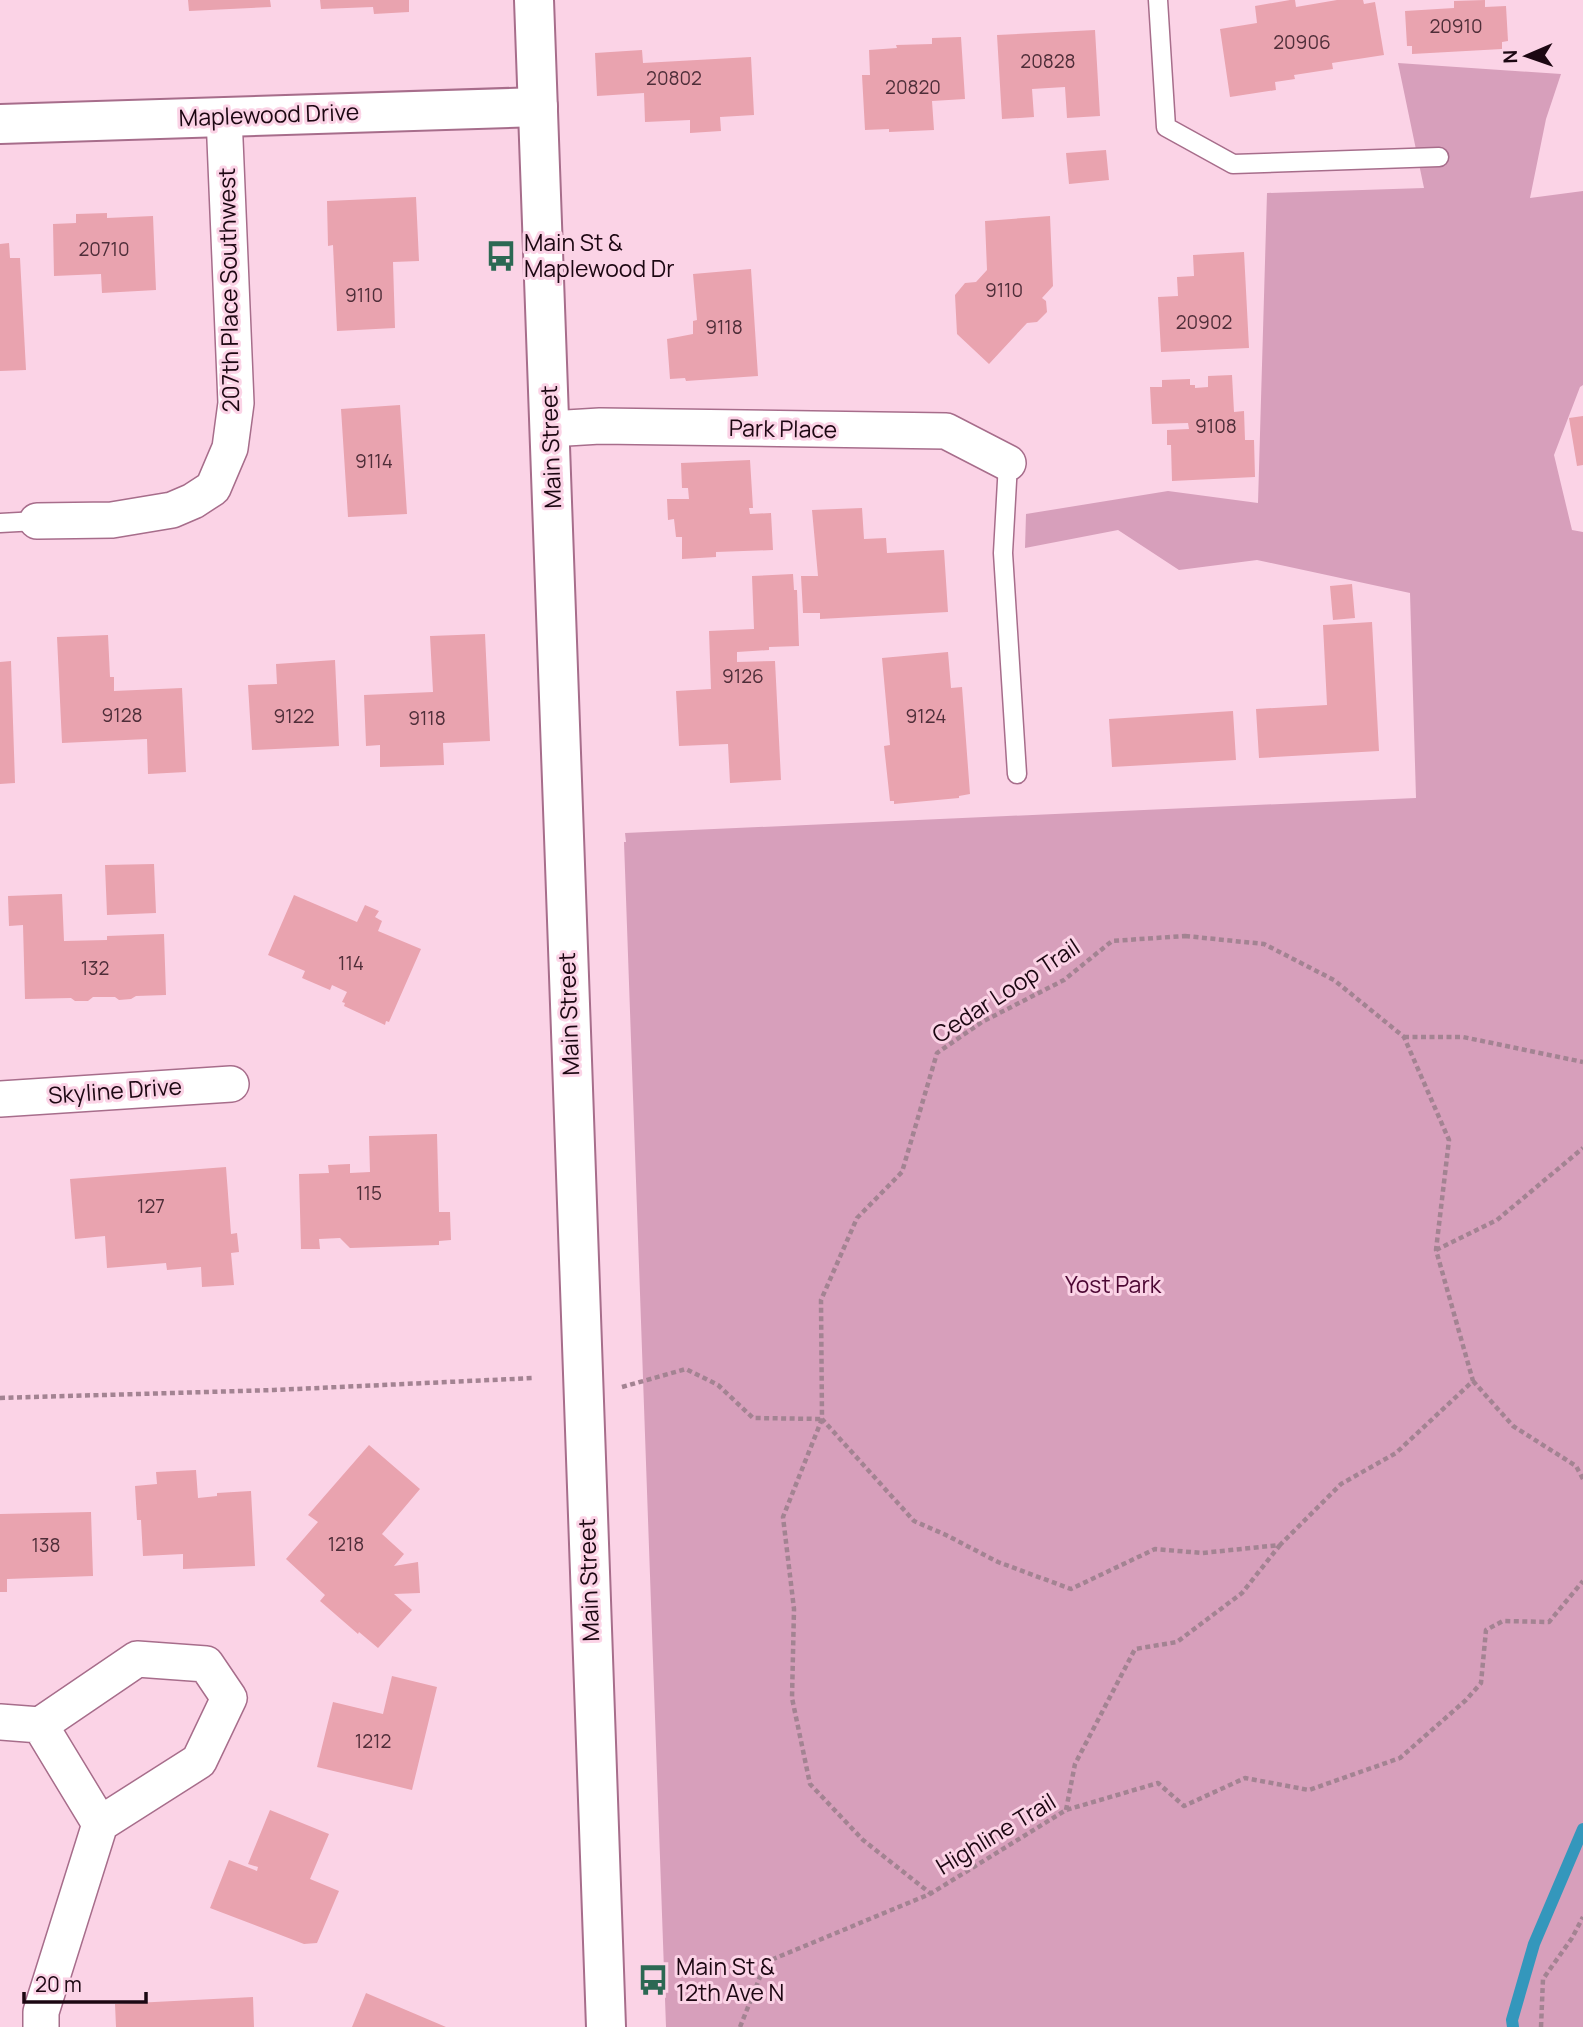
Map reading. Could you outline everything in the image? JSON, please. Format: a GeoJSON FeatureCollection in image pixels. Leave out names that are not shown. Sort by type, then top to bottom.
{"type":"FeatureCollection","features":[{"type":"Feature","properties":{"kind":"main road","name":"Main Street"},"geometry":{"type":"LineString","coordinates":[[534,0],[606,2027]]}},
{"type":"Feature","properties":{"kind":"main road","name":"Maplewood Drive"},"geometry":{"type":"LineString","coordinates":[[0,124],[538,107]]}},
{"type":"Feature","properties":{"kind":"street","name":"207th Place Southwest"},"geometry":{"type":"LineString","coordinates":[[37,522],[112,520],[172,510],[194,501],[214,488],[230,448],[236,403],[224,116]]}},
{"type":"Feature","properties":{"kind":"street","name":"Park Place"},"geometry":{"type":"LineString","coordinates":[[550,429],[600,426],[946,431],[1008,463]]}},
{"type":"Feature","properties":{"kind":"street","name":"Skyline Drive"},"geometry":{"type":"LineString","coordinates":[[0,1099],[231,1084]]}},
{"type":"Feature","properties":{"kind":"street"},"geometry":{"type":"LineString","coordinates":[[0,1722],[40,1725],[137,1659],[206,1664],[229,1698],[199,1760],[100,1824],[41,2012],[41,2027]]}},
{"type":"Feature","properties":{"kind":"street"},"geometry":{"type":"LineString","coordinates":[[40,1725],[100,1824]]}},
{"type":"Feature","properties":{"kind":"lane"},"geometry":{"type":"LineString","coordinates":[[1158,0],[1166,127],[1233,164],[1439,157]]}},
{"type":"Feature","properties":{"kind":"lane"},"geometry":{"type":"LineString","coordinates":[[1008,463],[1003,553],[1017,774]]}},
{"type":"Feature","properties":{"kind":"lane"},"geometry":{"type":"LineString","coordinates":[[0,523],[37,522]]}},
{"type":"Feature","properties":{"kind":"path","name":"Cedar Loop Trail"},"geometry":{"type":"LineString","coordinates":[[822,1419],[821,1300],[857,1218],[902,1172],[937,1053],[982,1022],[1064,980],[1112,941],[1185,936],[1264,944],[1334,980],[1404,1037],[1449,1140],[1436,1250],[1473,1381]]}},
{"type":"Feature","properties":{"kind":"path"},"geometry":{"type":"LineString","coordinates":[[1404,1037],[1463,1037],[1583,1062]]}},
{"type":"Feature","properties":{"kind":"path"},"geometry":{"type":"LineString","coordinates":[[1436,1250],[1497,1220],[1583,1148]]}},
{"type":"Feature","properties":{"kind":"path"},"geometry":{"type":"LineString","coordinates":[[582,1398],[686,1369],[718,1385],[753,1418],[822,1419],[914,1521],[998,1562],[1071,1589],[1155,1549],[1202,1553],[1280,1545]]}},
{"type":"Feature","properties":{"kind":"path"},"geometry":{"type":"LineString","coordinates":[[0,1398],[274,1390],[534,1378]]}},
{"type":"Feature","properties":{"kind":"path"},"geometry":{"type":"LineString","coordinates":[[1066,1810],[1075,1764],[1135,1649],[1177,1642],[1242,1593],[1280,1545],[1341,1484],[1396,1452],[1473,1381],[1513,1426],[1576,1466],[1583,1479]]}},
{"type":"Feature","properties":{"kind":"path"},"geometry":{"type":"LineString","coordinates":[[822,1419],[783,1517],[794,1609],[792,1698],[810,1784],[863,1840],[930,1894]]}},
{"type":"Feature","properties":{"kind":"path","name":"Highline Trail"},"geometry":{"type":"LineString","coordinates":[[740,2027],[766,1962],[930,1894],[1066,1810],[1158,1783],[1184,1806],[1245,1778],[1309,1790],[1400,1758],[1466,1700],[1481,1683],[1486,1630],[1503,1621],[1549,1622],[1583,1581]]}},
{"type":"Feature","properties":{"kind":"path"},"geometry":{"type":"LineString","coordinates":[[1541,2027],[1543,1979],[1572,1938],[1583,1917]]}},
{"type":"Feature","properties":{"kind":"green space","name":"Yost Park"},"geometry":{"type":"Polygon","coordinates":[[[1398,63],[1561,74],[1546,119],[1530,198],[1583,191],[1583,385],[1554,455],[1572,530],[1583,532],[1583,2027],[666,2027],[625,833],[1416,798],[1410,593],[1257,560],[1179,570],[1118,530],[1025,548],[1026,514],[1168,491],[1258,503],[1267,193],[1424,188],[1398,63]]]}},
{"type":"Feature","properties":{"kind":"building"},"geometry":{"type":"Polygon","coordinates":[[[188,0],[270,0],[271,7],[189,11],[188,0]]]}},
{"type":"Feature","properties":{"kind":"building"},"geometry":{"type":"Polygon","coordinates":[[[320,0],[409,0],[409,12],[374,14],[373,7],[321,9],[320,0]]]}},
{"type":"Feature","properties":{"kind":"building"},"geometry":{"type":"Polygon","coordinates":[[[1295,0],[1296,7],[1337,0],[1363,0],[1364,4],[1375,2],[1384,55],[1332,63],[1333,69],[1294,75],[1295,79],[1275,82],[1276,90],[1230,97],[1220,29],[1257,23],[1255,6],[1295,0]]]}},
{"type":"Feature","properties":{"kind":"building"},"geometry":{"type":"Polygon","coordinates":[[[1485,0],[1485,7],[1506,6],[1508,41],[1502,42],[1502,49],[1412,54],[1412,46],[1407,46],[1405,11],[1454,8],[1454,1],[1485,0]]]}},
{"type":"Feature","properties":{"kind":"building"},"geometry":{"type":"Polygon","coordinates":[[[1095,30],[1100,116],[1067,118],[1065,87],[1032,89],[1034,117],[1002,119],[997,35],[1095,30]]]}},
{"type":"Feature","properties":{"kind":"building"},"geometry":{"type":"Polygon","coordinates":[[[961,37],[965,99],[932,101],[934,130],[865,130],[862,75],[870,75],[869,50],[897,48],[896,45],[932,44],[932,38],[961,37]]]}},
{"type":"Feature","properties":{"kind":"building"},"geometry":{"type":"Polygon","coordinates":[[[642,50],[643,63],[751,57],[754,115],[720,117],[721,131],[690,133],[690,120],[645,122],[644,93],[597,96],[595,53],[642,50]]]}},
{"type":"Feature","properties":{"kind":"building"},"geometry":{"type":"Polygon","coordinates":[[[1106,150],[1109,180],[1069,184],[1066,153],[1106,150]]]}},
{"type":"Feature","properties":{"kind":"building"},"geometry":{"type":"Polygon","coordinates":[[[416,197],[419,261],[393,262],[395,328],[337,331],[333,245],[328,246],[327,201],[416,197]]]}},
{"type":"Feature","properties":{"kind":"building"},"geometry":{"type":"Polygon","coordinates":[[[107,213],[107,218],[153,216],[156,290],[102,293],[101,274],[54,276],[53,224],[76,223],[76,214],[107,213]]]}},
{"type":"Feature","properties":{"kind":"building"},"geometry":{"type":"Polygon","coordinates":[[[1050,216],[1053,286],[1042,298],[1046,301],[1047,312],[1037,322],[1027,323],[989,364],[957,334],[955,295],[965,283],[976,282],[987,270],[985,221],[1050,216]]]}},
{"type":"Feature","properties":{"kind":"building"},"geometry":{"type":"Polygon","coordinates":[[[9,243],[10,258],[20,258],[26,370],[0,371],[0,244],[9,243]]]}},
{"type":"Feature","properties":{"kind":"building"},"geometry":{"type":"Polygon","coordinates":[[[1244,252],[1249,348],[1161,352],[1158,297],[1178,296],[1177,277],[1194,276],[1193,255],[1244,252]]]}},
{"type":"Feature","properties":{"kind":"building"},"geometry":{"type":"Polygon","coordinates":[[[751,269],[758,376],[686,381],[685,378],[670,379],[667,339],[693,334],[693,321],[697,320],[693,274],[751,269]]]}},
{"type":"Feature","properties":{"kind":"building"},"geometry":{"type":"Polygon","coordinates":[[[1232,375],[1234,412],[1244,411],[1245,440],[1254,440],[1255,477],[1172,481],[1171,445],[1167,445],[1167,430],[1189,429],[1188,423],[1152,424],[1150,387],[1162,387],[1162,380],[1190,379],[1190,385],[1195,385],[1195,388],[1208,387],[1208,376],[1232,375]]]}},
{"type":"Feature","properties":{"kind":"building"},"geometry":{"type":"Polygon","coordinates":[[[400,405],[407,514],[348,517],[341,409],[400,405]]]}},
{"type":"Feature","properties":{"kind":"building"},"geometry":{"type":"Polygon","coordinates":[[[1583,416],[1583,465],[1577,466],[1569,418],[1583,416]]]}},
{"type":"Feature","properties":{"kind":"building"},"geometry":{"type":"Polygon","coordinates":[[[750,460],[753,508],[749,508],[750,514],[771,513],[773,550],[716,552],[716,557],[682,559],[682,537],[676,537],[674,519],[668,520],[667,499],[689,499],[688,488],[682,488],[681,463],[750,460]]]}},
{"type":"Feature","properties":{"kind":"building"},"geometry":{"type":"Polygon","coordinates":[[[862,508],[864,539],[886,538],[887,553],[944,550],[948,612],[820,619],[820,613],[803,613],[801,576],[818,576],[812,510],[862,508]]]}},
{"type":"Feature","properties":{"kind":"building"},"geometry":{"type":"Polygon","coordinates":[[[793,574],[794,590],[797,590],[799,646],[737,652],[737,662],[775,661],[781,780],[730,783],[728,744],[679,746],[676,691],[711,689],[709,631],[754,629],[752,576],[793,574]]]}},
{"type":"Feature","properties":{"kind":"building"},"geometry":{"type":"Polygon","coordinates":[[[1352,584],[1355,618],[1333,620],[1330,586],[1352,584]]]}},
{"type":"Feature","properties":{"kind":"building"},"geometry":{"type":"Polygon","coordinates":[[[1372,622],[1379,751],[1259,758],[1256,709],[1327,705],[1323,625],[1372,622]]]}},
{"type":"Feature","properties":{"kind":"building"},"geometry":{"type":"Polygon","coordinates":[[[485,634],[490,741],[443,743],[444,765],[380,767],[380,745],[366,746],[364,695],[433,692],[430,636],[485,634]]]}},
{"type":"Feature","properties":{"kind":"building"},"geometry":{"type":"Polygon","coordinates":[[[108,635],[110,677],[114,677],[114,691],[182,688],[186,772],[148,774],[147,739],[62,743],[57,637],[108,635]]]}},
{"type":"Feature","properties":{"kind":"building"},"geometry":{"type":"Polygon","coordinates":[[[948,652],[951,688],[962,687],[970,794],[959,798],[894,804],[894,801],[890,801],[884,746],[890,745],[882,658],[948,652]]]}},
{"type":"Feature","properties":{"kind":"building"},"geometry":{"type":"Polygon","coordinates":[[[335,660],[339,746],[252,750],[248,685],[277,684],[276,664],[335,660]]]}},
{"type":"Feature","properties":{"kind":"building"},"geometry":{"type":"Polygon","coordinates":[[[11,661],[15,783],[0,784],[0,662],[11,661]]]}},
{"type":"Feature","properties":{"kind":"building"},"geometry":{"type":"Polygon","coordinates":[[[1233,711],[1236,760],[1112,767],[1109,719],[1233,711]]]}},
{"type":"Feature","properties":{"kind":"building"},"geometry":{"type":"Polygon","coordinates":[[[154,864],[156,913],[107,915],[105,865],[154,864]]]}},
{"type":"Feature","properties":{"kind":"building"},"geometry":{"type":"Polygon","coordinates":[[[62,894],[64,941],[164,934],[166,995],[136,996],[119,1000],[115,997],[93,997],[88,1001],[75,1001],[71,998],[25,999],[23,925],[9,926],[8,896],[62,894]]]}},
{"type":"Feature","properties":{"kind":"building"},"geometry":{"type":"Polygon","coordinates":[[[294,895],[357,922],[365,905],[379,911],[375,917],[382,921],[378,931],[421,949],[389,1022],[386,1021],[385,1025],[344,1006],[345,1003],[342,1002],[347,992],[332,985],[330,990],[302,978],[305,971],[268,955],[294,895]]]}},
{"type":"Feature","properties":{"kind":"building"},"geometry":{"type":"Polygon","coordinates":[[[437,1134],[439,1212],[450,1212],[451,1240],[439,1241],[439,1245],[350,1248],[340,1238],[319,1239],[320,1249],[301,1249],[299,1174],[329,1173],[328,1165],[350,1164],[350,1173],[370,1172],[369,1136],[437,1134]]]}},
{"type":"Feature","properties":{"kind":"building"},"geometry":{"type":"Polygon","coordinates":[[[226,1167],[231,1234],[237,1233],[239,1252],[231,1253],[234,1285],[202,1287],[201,1267],[167,1270],[166,1263],[107,1268],[105,1236],[75,1239],[70,1179],[226,1167]]]}},
{"type":"Feature","properties":{"kind":"building"},"geometry":{"type":"Polygon","coordinates":[[[369,1445],[420,1489],[382,1534],[404,1554],[394,1566],[418,1562],[420,1593],[394,1594],[412,1610],[378,1648],[320,1601],[325,1595],[286,1559],[318,1522],[308,1515],[369,1445]]]}},
{"type":"Feature","properties":{"kind":"building"},"geometry":{"type":"Polygon","coordinates":[[[196,1470],[198,1498],[217,1496],[217,1493],[251,1491],[255,1566],[183,1569],[183,1554],[143,1556],[141,1520],[137,1520],[135,1486],[157,1484],[156,1472],[196,1470]]]}},
{"type":"Feature","properties":{"kind":"building"},"geometry":{"type":"Polygon","coordinates":[[[91,1512],[93,1576],[7,1579],[7,1592],[0,1592],[0,1514],[91,1512]]]}},
{"type":"Feature","properties":{"kind":"building"},"geometry":{"type":"Polygon","coordinates":[[[392,1676],[437,1687],[412,1790],[317,1767],[333,1702],[383,1714],[392,1676]]]}},
{"type":"Feature","properties":{"kind":"building"},"geometry":{"type":"Polygon","coordinates":[[[270,1810],[329,1834],[310,1879],[339,1891],[317,1943],[304,1944],[210,1908],[229,1860],[257,1871],[258,1867],[248,1864],[270,1810]]]}},
{"type":"Feature","properties":{"kind":"building"},"geometry":{"type":"Polygon","coordinates":[[[366,1993],[446,2027],[352,2027],[366,1993]]]}},
{"type":"Feature","properties":{"kind":"building"},"geometry":{"type":"Polygon","coordinates":[[[253,1997],[254,2027],[116,2027],[115,2004],[253,1997]]]}},
{"type":"Feature","properties":{"kind":"waterway"},"geometry":{"type":"LineString","coordinates":[[1513,2027],[1512,2020],[1534,1944],[1583,1829]]}},
{"type":"Feature","properties":{"kind":"place","name":"Main St & Maplewood Dr"},"geometry":{"type":"Point","coordinates":[501,256]}},
{"type":"Feature","properties":{"kind":"place","name":"Main St & 12th Ave N"},"geometry":{"type":"Point","coordinates":[653,1980]}}]}
